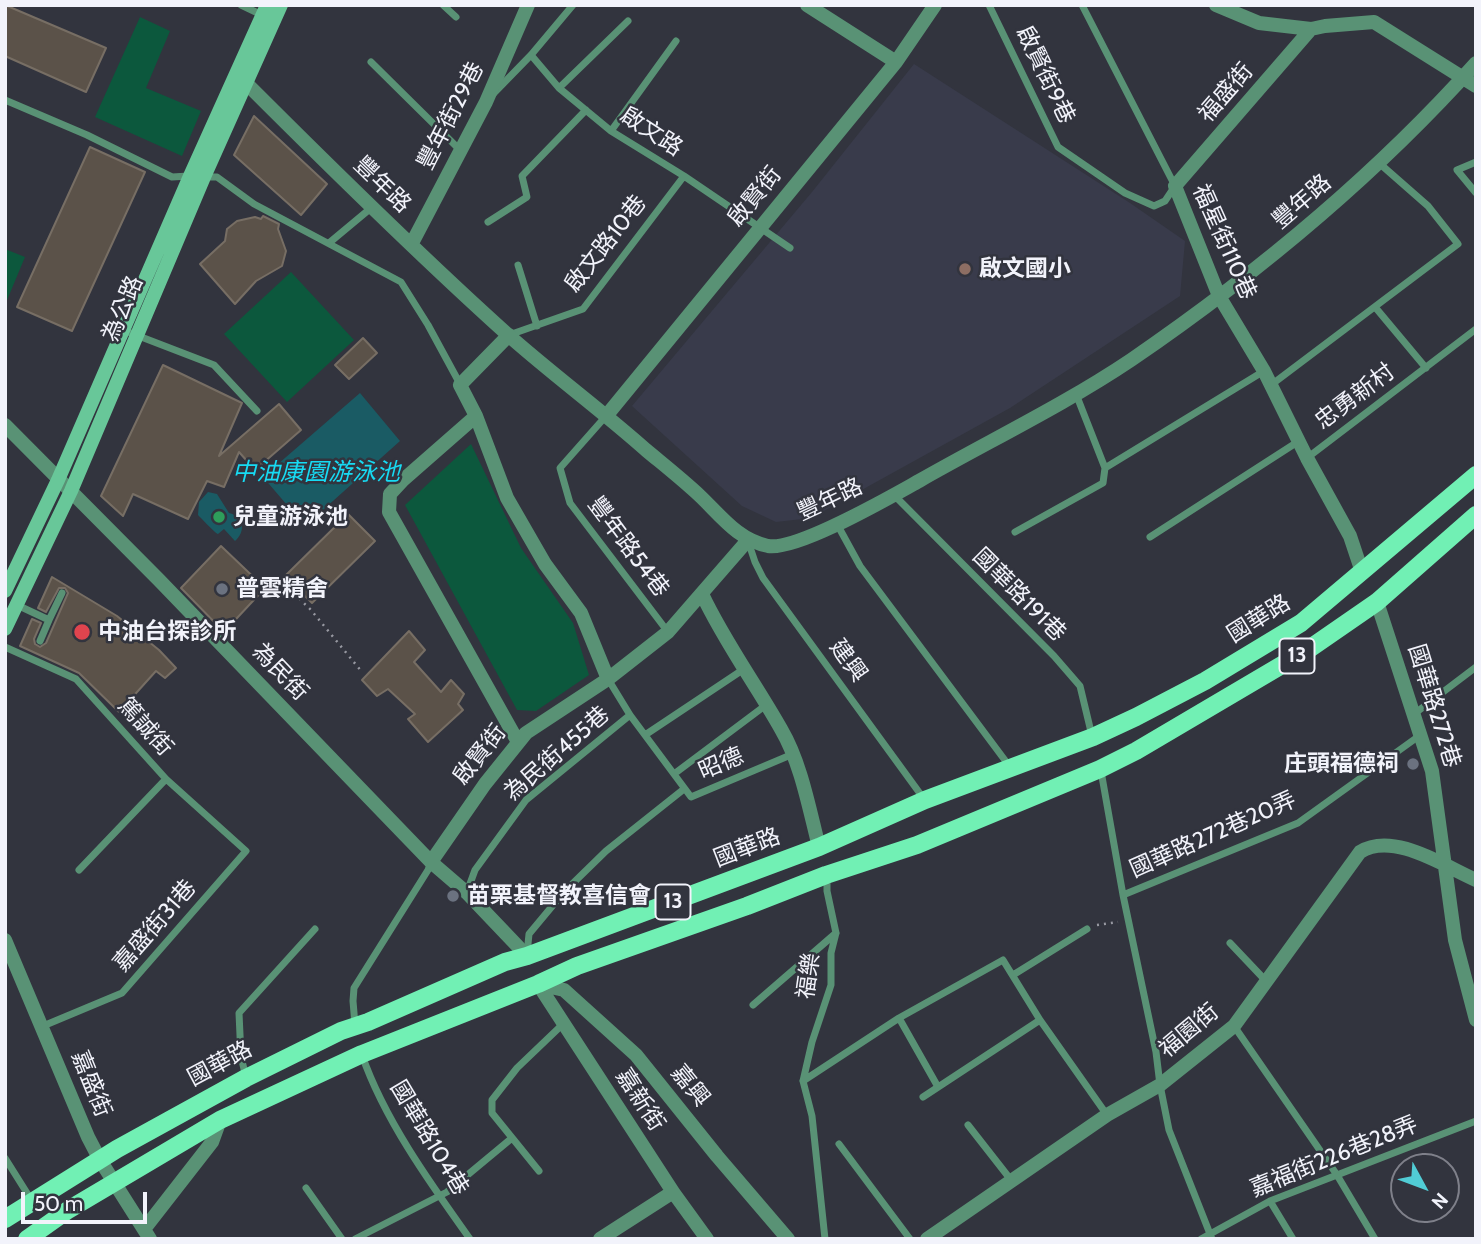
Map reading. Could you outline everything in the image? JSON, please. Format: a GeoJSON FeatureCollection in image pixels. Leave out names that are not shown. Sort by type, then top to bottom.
{"type":"FeatureCollection","features":[{"type":"Feature","properties":{"kind":"main road","name":"國華路"},"geometry":{"type":"LineString","coordinates":[[5,1219],[100,1160],[246,1078],[355,1026],[505,962],[819,847],[925,800],[1093,737],[1136,718],[1205,681],[1301,623],[1476,475]]}},
{"type":"Feature","properties":{"kind":"main road","name":"13"},"geometry":{"type":"LineString","coordinates":[[27,1239],[68,1210],[220,1120],[362,1054],[577,966],[917,845],[1100,769],[1136,751],[1309,649],[1377,602],[1476,515]]}},
{"type":"Feature","properties":{"kind":"main road"},"geometry":{"type":"LineString","coordinates":[[1362,572],[1377,602]]}},
{"type":"Feature","properties":{"kind":"main road"},"geometry":{"type":"LineString","coordinates":[[1093,737],[1100,769]]}},
{"type":"Feature","properties":{"kind":"main road"},"geometry":{"type":"LineString","coordinates":[[819,847],[827,875]]}},
{"type":"Feature","properties":{"kind":"main road"},"geometry":{"type":"LineString","coordinates":[[527,956],[538,984]]}},
{"type":"Feature","properties":{"kind":"main road"},"geometry":{"type":"LineString","coordinates":[[355,1026],[362,1054]]}},
{"type":"Feature","properties":{"kind":"street","name":"為公路"},"geometry":{"type":"LineString","coordinates":[[5,629],[71,491],[130,333],[197,177],[241,81],[281,5]]}},
{"type":"Feature","properties":{"kind":"street","name":"豐年街29巷"},"geometry":{"type":"LineString","coordinates":[[411,245],[486,102],[528,5]]}},
{"type":"Feature","properties":{"kind":"street"},"geometry":{"type":"LineString","coordinates":[[807,5],[896,62]]}},
{"type":"Feature","properties":{"kind":"street","name":"啟賢街"},"geometry":{"type":"LineString","coordinates":[[607,415],[896,62],[935,5]]}},
{"type":"Feature","properties":{"kind":"street"},"geometry":{"type":"LineString","coordinates":[[1216,5],[1259,23],[1311,29],[1374,22],[1476,86]]}},
{"type":"Feature","properties":{"kind":"street","name":"為公路"},"geometry":{"type":"LineString","coordinates":[[241,81],[265,10]]}},
{"type":"Feature","properties":{"kind":"street","name":"福盛街"},"geometry":{"type":"LineString","coordinates":[[1175,186],[1311,29]]}},
{"type":"Feature","properties":{"kind":"street","name":"豐年路"},"geometry":{"type":"LineString","coordinates":[[241,81],[371,208],[509,335],[703,498],[722,520],[748,540],[773,547],[795,542],[837,524],[894,495],[1076,394],[1130,360],[1287,246],[1380,163],[1476,63]]}},
{"type":"Feature","properties":{"kind":"street","name":"福星街110巷"},"geometry":{"type":"LineString","coordinates":[[1175,186],[1219,296],[1268,378],[1307,458],[1350,536],[1362,572]]}},
{"type":"Feature","properties":{"kind":"street","name":"為公路"},"geometry":{"type":"LineString","coordinates":[[5,591],[130,333]]}},
{"type":"Feature","properties":{"kind":"street"},"geometry":{"type":"LineString","coordinates":[[509,335],[460,385],[476,416],[507,498],[545,564],[582,613],[608,679]]}},
{"type":"Feature","properties":{"kind":"street"},"geometry":{"type":"LineString","coordinates":[[476,416],[390,494],[389,512],[518,742]]}},
{"type":"Feature","properties":{"kind":"street","name":"為民街"},"geometry":{"type":"LineString","coordinates":[[5,425],[431,862],[467,892],[527,956]]}},
{"type":"Feature","properties":{"kind":"street","name":"啟賢街"},"geometry":{"type":"LineString","coordinates":[[431,862],[485,783],[526,733],[608,679],[668,632],[748,540]]}},
{"type":"Feature","properties":{"kind":"street"},"geometry":{"type":"LineString","coordinates":[[702,594],[721,633],[782,730],[793,754],[819,847]]}},
{"type":"Feature","properties":{"kind":"street","name":"國華路272巷"},"geometry":{"type":"LineString","coordinates":[[1377,602],[1432,772],[1455,940],[1476,1020]]}},
{"type":"Feature","properties":{"kind":"street","name":"福園街"},"geometry":{"type":"LineString","coordinates":[[927,1239],[1107,1115],[1160,1085],[1234,1026],[1360,852],[1372,844],[1398,845],[1476,880]]}},
{"type":"Feature","properties":{"kind":"street","name":"嘉盛街"},"geometry":{"type":"LineString","coordinates":[[5,940],[100,1160],[144,1235]]}},
{"type":"Feature","properties":{"kind":"street","name":"嘉新街"},"geometry":{"type":"LineString","coordinates":[[538,984],[673,1192],[707,1239]]}},
{"type":"Feature","properties":{"kind":"street","name":"嘉興"},"geometry":{"type":"LineString","coordinates":[[538,984],[564,990],[636,1055],[789,1239]]}},
{"type":"Feature","properties":{"kind":"street"},"geometry":{"type":"LineString","coordinates":[[144,1235],[212,1142],[220,1120]]}},
{"type":"Feature","properties":{"kind":"street"},"geometry":{"type":"LineString","coordinates":[[600,1239],[673,1192]]}},
{"type":"Feature","properties":{"kind":"lane"},"geometry":{"type":"LineString","coordinates":[[241,5],[265,10]]}},
{"type":"Feature","properties":{"kind":"lane"},"geometry":{"type":"LineString","coordinates":[[443,5],[456,17]]}},
{"type":"Feature","properties":{"kind":"lane"},"geometry":{"type":"LineString","coordinates":[[486,102],[531,55],[573,5]]}},
{"type":"Feature","properties":{"kind":"lane","name":"啟賢街9巷"},"geometry":{"type":"LineString","coordinates":[[989,5],[1059,147],[1125,193],[1154,206],[1165,201],[1175,186]]}},
{"type":"Feature","properties":{"kind":"lane","name":"福星街110巷"},"geometry":{"type":"LineString","coordinates":[[1082,5],[1175,186]]}},
{"type":"Feature","properties":{"kind":"lane"},"geometry":{"type":"LineString","coordinates":[[559,88],[628,21]]}},
{"type":"Feature","properties":{"kind":"lane"},"geometry":{"type":"LineString","coordinates":[[611,131],[676,41]]}},
{"type":"Feature","properties":{"kind":"lane","name":"啟文路"},"geometry":{"type":"LineString","coordinates":[[531,55],[559,88],[611,131],[684,176],[790,248]]}},
{"type":"Feature","properties":{"kind":"lane"},"geometry":{"type":"LineString","coordinates":[[370,62],[460,150]]}},
{"type":"Feature","properties":{"kind":"lane"},"geometry":{"type":"LineString","coordinates":[[5,100],[87,135],[172,177],[217,177],[254,204],[401,282],[460,385]]}},
{"type":"Feature","properties":{"kind":"lane"},"geometry":{"type":"LineString","coordinates":[[488,222],[527,197],[522,176],[586,110]]}},
{"type":"Feature","properties":{"kind":"lane"},"geometry":{"type":"LineString","coordinates":[[1476,162],[1457,170],[1476,194]]}},
{"type":"Feature","properties":{"kind":"lane"},"geometry":{"type":"LineString","coordinates":[[1105,468],[1268,378],[1375,307],[1458,244],[1428,206],[1380,163]]}},
{"type":"Feature","properties":{"kind":"lane","name":"啟文路10巷"},"geometry":{"type":"LineString","coordinates":[[509,335],[583,309],[684,176]]}},
{"type":"Feature","properties":{"kind":"lane"},"geometry":{"type":"LineString","coordinates":[[330,243],[371,208]]}},
{"type":"Feature","properties":{"kind":"lane"},"geometry":{"type":"LineString","coordinates":[[518,265],[537,326]]}},
{"type":"Feature","properties":{"kind":"lane","name":"忠勇新村"},"geometry":{"type":"LineString","coordinates":[[1375,307],[1426,368]]}},
{"type":"Feature","properties":{"kind":"lane","name":"忠勇新村"},"geometry":{"type":"LineString","coordinates":[[1307,458],[1476,329]]}},
{"type":"Feature","properties":{"kind":"lane"},"geometry":{"type":"LineString","coordinates":[[130,333],[214,365],[257,411]]}},
{"type":"Feature","properties":{"kind":"lane"},"geometry":{"type":"LineString","coordinates":[[1015,532],[1103,483],[1105,468],[1076,394]]}},
{"type":"Feature","properties":{"kind":"lane","name":"豐年路54巷"},"geometry":{"type":"LineString","coordinates":[[607,415],[560,468],[570,503],[668,632]]}},
{"type":"Feature","properties":{"kind":"lane"},"geometry":{"type":"LineString","coordinates":[[1150,537],[1299,441]]}},
{"type":"Feature","properties":{"kind":"lane","name":"國華路191巷"},"geometry":{"type":"LineString","coordinates":[[894,495],[1054,656],[1080,686],[1093,737]]}},
{"type":"Feature","properties":{"kind":"lane"},"geometry":{"type":"LineString","coordinates":[[837,524],[860,566],[1010,768]]}},
{"type":"Feature","properties":{"kind":"lane","name":"建興"},"geometry":{"type":"LineString","coordinates":[[748,540],[764,578],[925,800]]}},
{"type":"Feature","properties":{"kind":"lane"},"geometry":{"type":"LineString","coordinates":[[40,641],[62,593]]}},
{"type":"Feature","properties":{"kind":"lane"},"geometry":{"type":"LineString","coordinates":[[16,605],[49,620]]}},
{"type":"Feature","properties":{"kind":"lane","name":"篤誠街"},"geometry":{"type":"LineString","coordinates":[[5,647],[76,679],[166,779],[246,851]]}},
{"type":"Feature","properties":{"kind":"lane"},"geometry":{"type":"LineString","coordinates":[[1415,714],[1476,667]]}},
{"type":"Feature","properties":{"kind":"lane"},"geometry":{"type":"LineString","coordinates":[[645,735],[744,669]]}},
{"type":"Feature","properties":{"kind":"lane","name":"昭德"},"geometry":{"type":"LineString","coordinates":[[608,679],[630,715],[691,797],[793,754]]}},
{"type":"Feature","properties":{"kind":"lane","name":"昭德"},"geometry":{"type":"LineString","coordinates":[[674,774],[766,705]]}},
{"type":"Feature","properties":{"kind":"lane","name":"為民街455巷"},"geometry":{"type":"LineString","coordinates":[[467,892],[475,870],[526,800],[630,715]]}},
{"type":"Feature","properties":{"kind":"lane","name":"國華路272巷20弄"},"geometry":{"type":"LineString","coordinates":[[1123,895],[1298,823],[1419,736]]}},
{"type":"Feature","properties":{"kind":"lane"},"geometry":{"type":"LineString","coordinates":[[1100,769],[1123,895],[1157,1052],[1169,1130],[1211,1237]]}},
{"type":"Feature","properties":{"kind":"lane"},"geometry":{"type":"LineString","coordinates":[[79,870],[166,779]]}},
{"type":"Feature","properties":{"kind":"lane"},"geometry":{"type":"LineString","coordinates":[[527,956],[529,934],[564,892],[606,851],[684,789]]}},
{"type":"Feature","properties":{"kind":"lane","name":"嘉盛街31巷"},"geometry":{"type":"LineString","coordinates":[[43,1026],[122,993],[246,851]]}},
{"type":"Feature","properties":{"kind":"lane","name":"啟賢街"},"geometry":{"type":"LineString","coordinates":[[355,1026],[354,988],[431,862]]}},
{"type":"Feature","properties":{"kind":"lane","name":"福樂"},"geometry":{"type":"LineString","coordinates":[[825,1239],[812,1116],[803,1081],[831,985],[831,953],[836,933],[827,891],[827,875]]}},
{"type":"Feature","properties":{"kind":"lane"},"geometry":{"type":"LineString","coordinates":[[246,1078],[241,1058],[239,1013],[314,929]]}},
{"type":"Feature","properties":{"kind":"lane"},"geometry":{"type":"LineString","coordinates":[[1013,975],[1087,929]]}},
{"type":"Feature","properties":{"kind":"lane"},"geometry":{"type":"LineString","coordinates":[[753,1005],[836,933]]}},
{"type":"Feature","properties":{"kind":"lane"},"geometry":{"type":"LineString","coordinates":[[1230,943],[1266,981]]}},
{"type":"Feature","properties":{"kind":"lane"},"geometry":{"type":"LineString","coordinates":[[803,1081],[899,1018],[1003,960],[1040,1020],[1107,1115]]}},
{"type":"Feature","properties":{"kind":"lane"},"geometry":{"type":"LineString","coordinates":[[899,1018],[938,1087]]}},
{"type":"Feature","properties":{"kind":"lane"},"geometry":{"type":"LineString","coordinates":[[923,1097],[1040,1020]]}},
{"type":"Feature","properties":{"kind":"lane"},"geometry":{"type":"LineString","coordinates":[[539,1171],[492,1113],[492,1100],[517,1068],[563,1024]]}},
{"type":"Feature","properties":{"kind":"lane"},"geometry":{"type":"LineString","coordinates":[[1234,1026],[1337,1175],[1375,1239]]}},
{"type":"Feature","properties":{"kind":"lane","name":"國華路104巷"},"geometry":{"type":"LineString","coordinates":[[362,1054],[366,1068],[397,1128],[439,1197],[470,1239]]}},
{"type":"Feature","properties":{"kind":"lane","name":"嘉福街226巷28弄"},"geometry":{"type":"LineString","coordinates":[[1201,1239],[1211,1237],[1270,1201],[1476,1121]]}},
{"type":"Feature","properties":{"kind":"lane"},"geometry":{"type":"LineString","coordinates":[[968,1125],[1012,1180]]}},
{"type":"Feature","properties":{"kind":"lane"},"geometry":{"type":"LineString","coordinates":[[355,1239],[439,1197],[512,1138]]}},
{"type":"Feature","properties":{"kind":"lane"},"geometry":{"type":"LineString","coordinates":[[839,1144],[910,1239]]}},
{"type":"Feature","properties":{"kind":"lane"},"geometry":{"type":"LineString","coordinates":[[5,1158],[32,1201]]}},
{"type":"Feature","properties":{"kind":"lane"},"geometry":{"type":"LineString","coordinates":[[306,1188],[342,1239]]}},
{"type":"Feature","properties":{"kind":"lane"},"geometry":{"type":"LineString","coordinates":[[1270,1201],[1293,1239]]}},
{"type":"Feature","properties":{"kind":"path"},"geometry":{"type":"LineString","coordinates":[[279,579],[311,610],[362,672]]}},
{"type":"Feature","properties":{"kind":"path"},"geometry":{"type":"LineString","coordinates":[[1087,929],[1129,921]]}},
{"type":"Feature","properties":{"kind":"shaded area","name":"啟文國小"},"geometry":{"type":"Polygon","coordinates":[[[914,64],[1185,241],[1180,296],[1010,408],[811,518],[776,522],[742,506],[632,406],[812,192],[914,64]]]}},
{"type":"Feature","properties":{"kind":"green space"},"geometry":{"type":"Polygon","coordinates":[[[140,17],[170,31],[146,88],[201,111],[182,156],[95,117],[140,17]]]}},
{"type":"Feature","properties":{"kind":"green space"},"geometry":{"type":"Polygon","coordinates":[[[5,249],[25,257],[5,305],[5,249]]]}},
{"type":"Feature","properties":{"kind":"green space"},"geometry":{"type":"Polygon","coordinates":[[[291,272],[354,340],[287,402],[224,334],[291,272]]]}},
{"type":"Feature","properties":{"kind":"green space"},"geometry":{"type":"Polygon","coordinates":[[[471,444],[521,548],[573,623],[589,675],[536,711],[517,710],[405,505],[471,444]]]}},
{"type":"Feature","properties":{"kind":"water","name":"中油康園游泳池"},"geometry":{"type":"Polygon","coordinates":[[[360,393],[400,441],[305,526],[263,477],[360,393]]]}},
{"type":"Feature","properties":{"kind":"water","name":"兒童游泳池"},"geometry":{"type":"Polygon","coordinates":[[[208,492],[217,494],[229,513],[238,517],[242,529],[235,541],[224,529],[216,533],[198,515],[199,502],[208,492]]]}},
{"type":"Feature","properties":{"kind":"building"},"geometry":{"type":"Polygon","coordinates":[[[5,5],[106,48],[86,92],[5,56],[5,5]]]}},
{"type":"Feature","properties":{"kind":"building"},"geometry":{"type":"Polygon","coordinates":[[[254,116],[327,184],[301,215],[234,155],[254,116]]]}},
{"type":"Feature","properties":{"kind":"building"},"geometry":{"type":"Polygon","coordinates":[[[90,147],[145,172],[72,331],[17,307],[90,147]]]}},
{"type":"Feature","properties":{"kind":"building"},"geometry":{"type":"Polygon","coordinates":[[[263,216],[279,224],[278,229],[286,251],[282,266],[256,281],[235,304],[200,264],[225,241],[227,229],[237,221],[255,217],[261,219],[263,216]]]}},
{"type":"Feature","properties":{"kind":"building"},"geometry":{"type":"Polygon","coordinates":[[[363,338],[377,353],[349,379],[335,365],[363,338]]]}},
{"type":"Feature","properties":{"kind":"building"},"geometry":{"type":"Polygon","coordinates":[[[163,365],[242,403],[219,456],[279,404],[301,430],[255,470],[239,452],[224,487],[207,481],[188,519],[133,494],[123,516],[101,496],[163,365]]]}},
{"type":"Feature","properties":{"kind":"building"},"geometry":{"type":"Polygon","coordinates":[[[348,514],[375,541],[312,603],[285,576],[348,514]]]}},
{"type":"Feature","properties":{"kind":"building","name":"普雲精舍"},"geometry":{"type":"Polygon","coordinates":[[[221,546],[265,588],[224,632],[181,588],[221,546]]]}},
{"type":"Feature","properties":{"kind":"building","name":"中油台探診所"},"geometry":{"type":"Polygon","coordinates":[[[52,577],[117,616],[159,650],[176,668],[165,678],[156,671],[119,712],[79,673],[20,646],[32,619],[41,623],[34,639],[35,644],[40,647],[46,643],[68,593],[65,588],[59,588],[46,612],[38,608],[52,577]]]}},
{"type":"Feature","properties":{"kind":"building"},"geometry":{"type":"Polygon","coordinates":[[[409,631],[425,650],[414,662],[441,692],[451,680],[464,694],[458,704],[463,710],[428,742],[408,719],[415,714],[388,689],[377,696],[362,680],[409,631]]]}},
{"type":"Feature","properties":{"kind":"place","name":"啟文國小"},"geometry":{"type":"Point","coordinates":[965,269]}},
{"type":"Feature","properties":{"kind":"place","name":"兒童游泳池"},"geometry":{"type":"Point","coordinates":[219,517]}},
{"type":"Feature","properties":{"kind":"place","name":"普雲精舍"},"geometry":{"type":"Point","coordinates":[222,589]}},
{"type":"Feature","properties":{"kind":"place","name":"中油台探診所"},"geometry":{"type":"Point","coordinates":[82,632]}},
{"type":"Feature","properties":{"kind":"place","name":"庄頭福德祠"},"geometry":{"type":"Point","coordinates":[1413,764]}},
{"type":"Feature","properties":{"kind":"place","name":"苗栗基督教喜信會"},"geometry":{"type":"Point","coordinates":[453,896]}}]}
